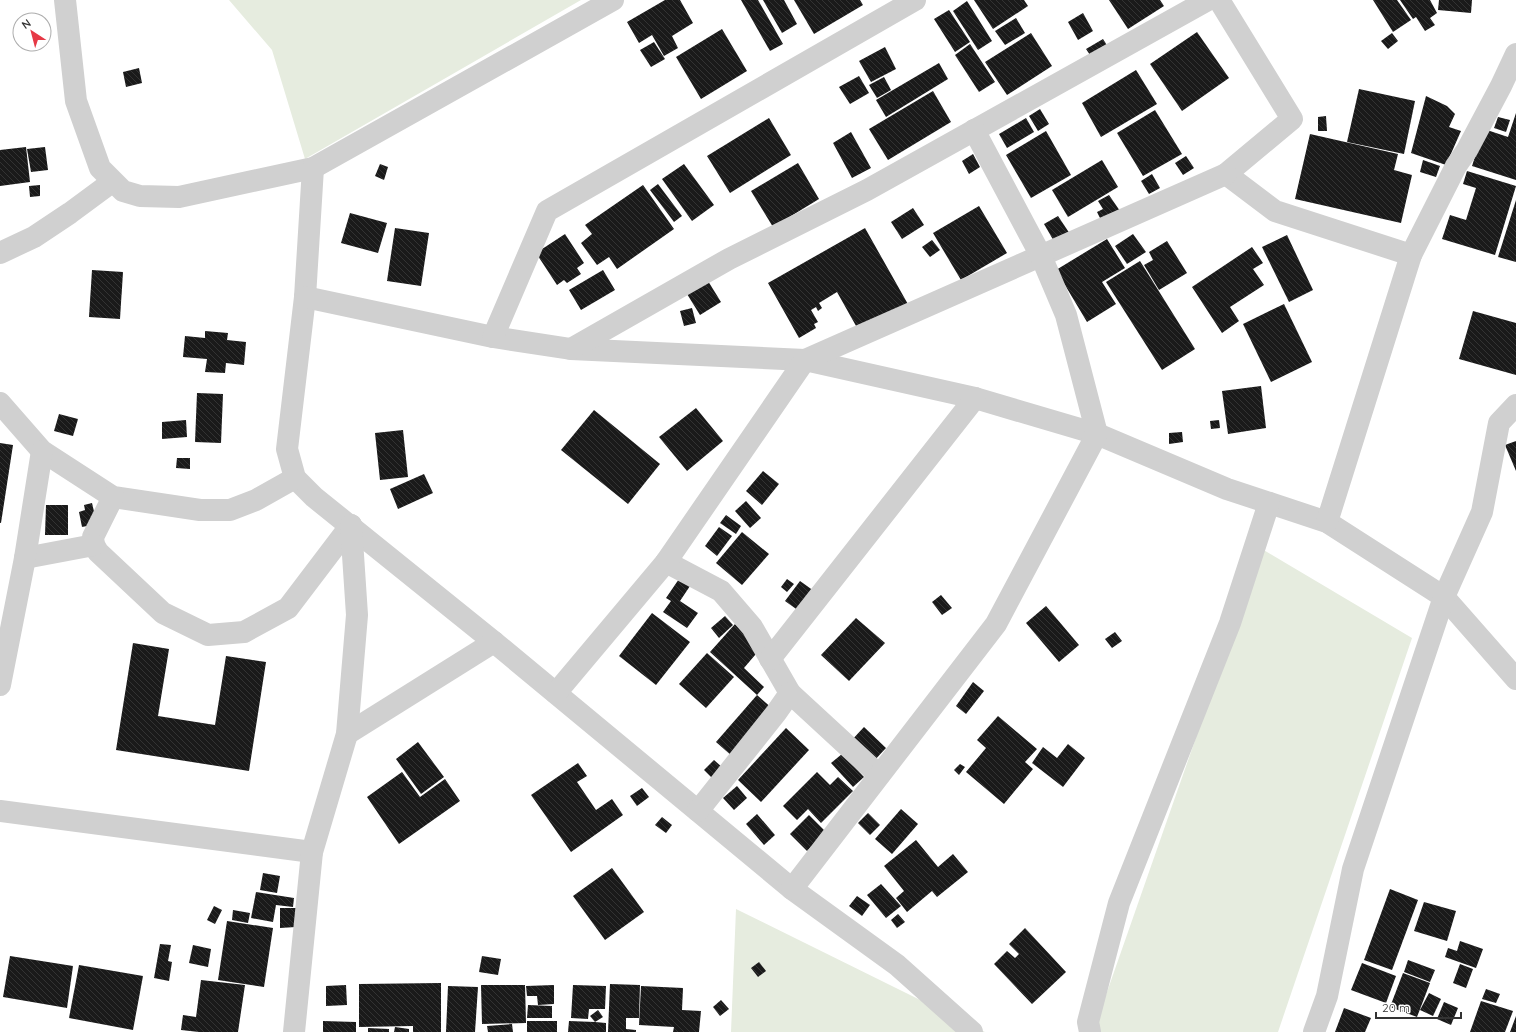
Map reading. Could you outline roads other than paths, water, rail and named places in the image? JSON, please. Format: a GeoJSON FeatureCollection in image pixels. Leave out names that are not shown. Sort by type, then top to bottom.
{"type":"FeatureCollection","features":[{"type":"Feature","properties":{"kind":"street"},"geometry":{"type":"LineString","coordinates":[[65,0],[76,101],[98,162],[112,182],[123,191],[140,196],[179,197],[313,168],[613,0]]}},
{"type":"Feature","properties":{"kind":"street"},"geometry":{"type":"LineString","coordinates":[[493,337],[547,211],[915,0]]}},
{"type":"Feature","properties":{"kind":"street"},"geometry":{"type":"LineString","coordinates":[[570,349],[729,259],[867,190],[1208,0]]}},
{"type":"Feature","properties":{"kind":"street"},"geometry":{"type":"LineString","coordinates":[[556,693],[666,562],[805,360],[1226,174],[1292,118],[1219,0]]}},
{"type":"Feature","properties":{"kind":"street"},"geometry":{"type":"LineString","coordinates":[[1327,522],[1411,255],[1456,166],[1467,150],[1501,86],[1516,54]]}},
{"type":"Feature","properties":{"kind":"street"},"geometry":{"type":"LineString","coordinates":[[792,888],[996,624],[1097,434],[1066,315],[1040,256],[974,130]]}},
{"type":"Feature","properties":{"kind":"street"},"geometry":{"type":"LineString","coordinates":[[313,168],[305,297],[287,449],[296,478],[314,497],[494,642],[792,888],[897,965],[972,1032]]}},
{"type":"Feature","properties":{"kind":"street"},"geometry":{"type":"LineString","coordinates":[[1226,174],[1275,211],[1411,255]]}},
{"type":"Feature","properties":{"kind":"street"},"geometry":{"type":"LineString","coordinates":[[0,252],[34,236],[70,213],[112,182]]}},
{"type":"Feature","properties":{"kind":"street"},"geometry":{"type":"LineString","coordinates":[[305,297],[493,337],[570,349],[805,360],[975,398],[1097,434],[1227,489],[1327,522],[1444,597],[1516,680]]}},
{"type":"Feature","properties":{"kind":"street"},"geometry":{"type":"LineString","coordinates":[[770,659],[975,398]]}},
{"type":"Feature","properties":{"kind":"street"},"geometry":{"type":"LineString","coordinates":[[0,403],[42,451],[113,498],[200,510],[230,510],[256,500],[296,478]]}},
{"type":"Feature","properties":{"kind":"street"},"geometry":{"type":"LineString","coordinates":[[1314,1032],[1328,996],[1354,868],[1444,597],[1482,512],[1499,423],[1516,405]]}},
{"type":"Feature","properties":{"kind":"street"},"geometry":{"type":"LineString","coordinates":[[0,685],[25,558],[42,451]]}},
{"type":"Feature","properties":{"kind":"street"},"geometry":{"type":"LineString","coordinates":[[113,498],[93,538],[94,545],[102,556],[163,613],[208,635],[244,632],[288,608],[351,526]]}},
{"type":"Feature","properties":{"kind":"street"},"geometry":{"type":"LineString","coordinates":[[1090,1032],[1088,1022],[1119,903],[1230,623],[1269,503]]}},
{"type":"Feature","properties":{"kind":"street"},"geometry":{"type":"LineString","coordinates":[[294,1032],[312,852],[347,734],[357,614],[351,526]]}},
{"type":"Feature","properties":{"kind":"street"},"geometry":{"type":"LineString","coordinates":[[25,558],[94,545]]}},
{"type":"Feature","properties":{"kind":"street"},"geometry":{"type":"LineString","coordinates":[[666,562],[721,591],[752,628],[790,693],[879,775]]}},
{"type":"Feature","properties":{"kind":"street"},"geometry":{"type":"LineString","coordinates":[[347,734],[494,642]]}},
{"type":"Feature","properties":{"kind":"street"},"geometry":{"type":"LineString","coordinates":[[698,811],[776,713],[790,693]]}},
{"type":"Feature","properties":{"kind":"street"},"geometry":{"type":"LineString","coordinates":[[0,811],[312,852]]}}]}
